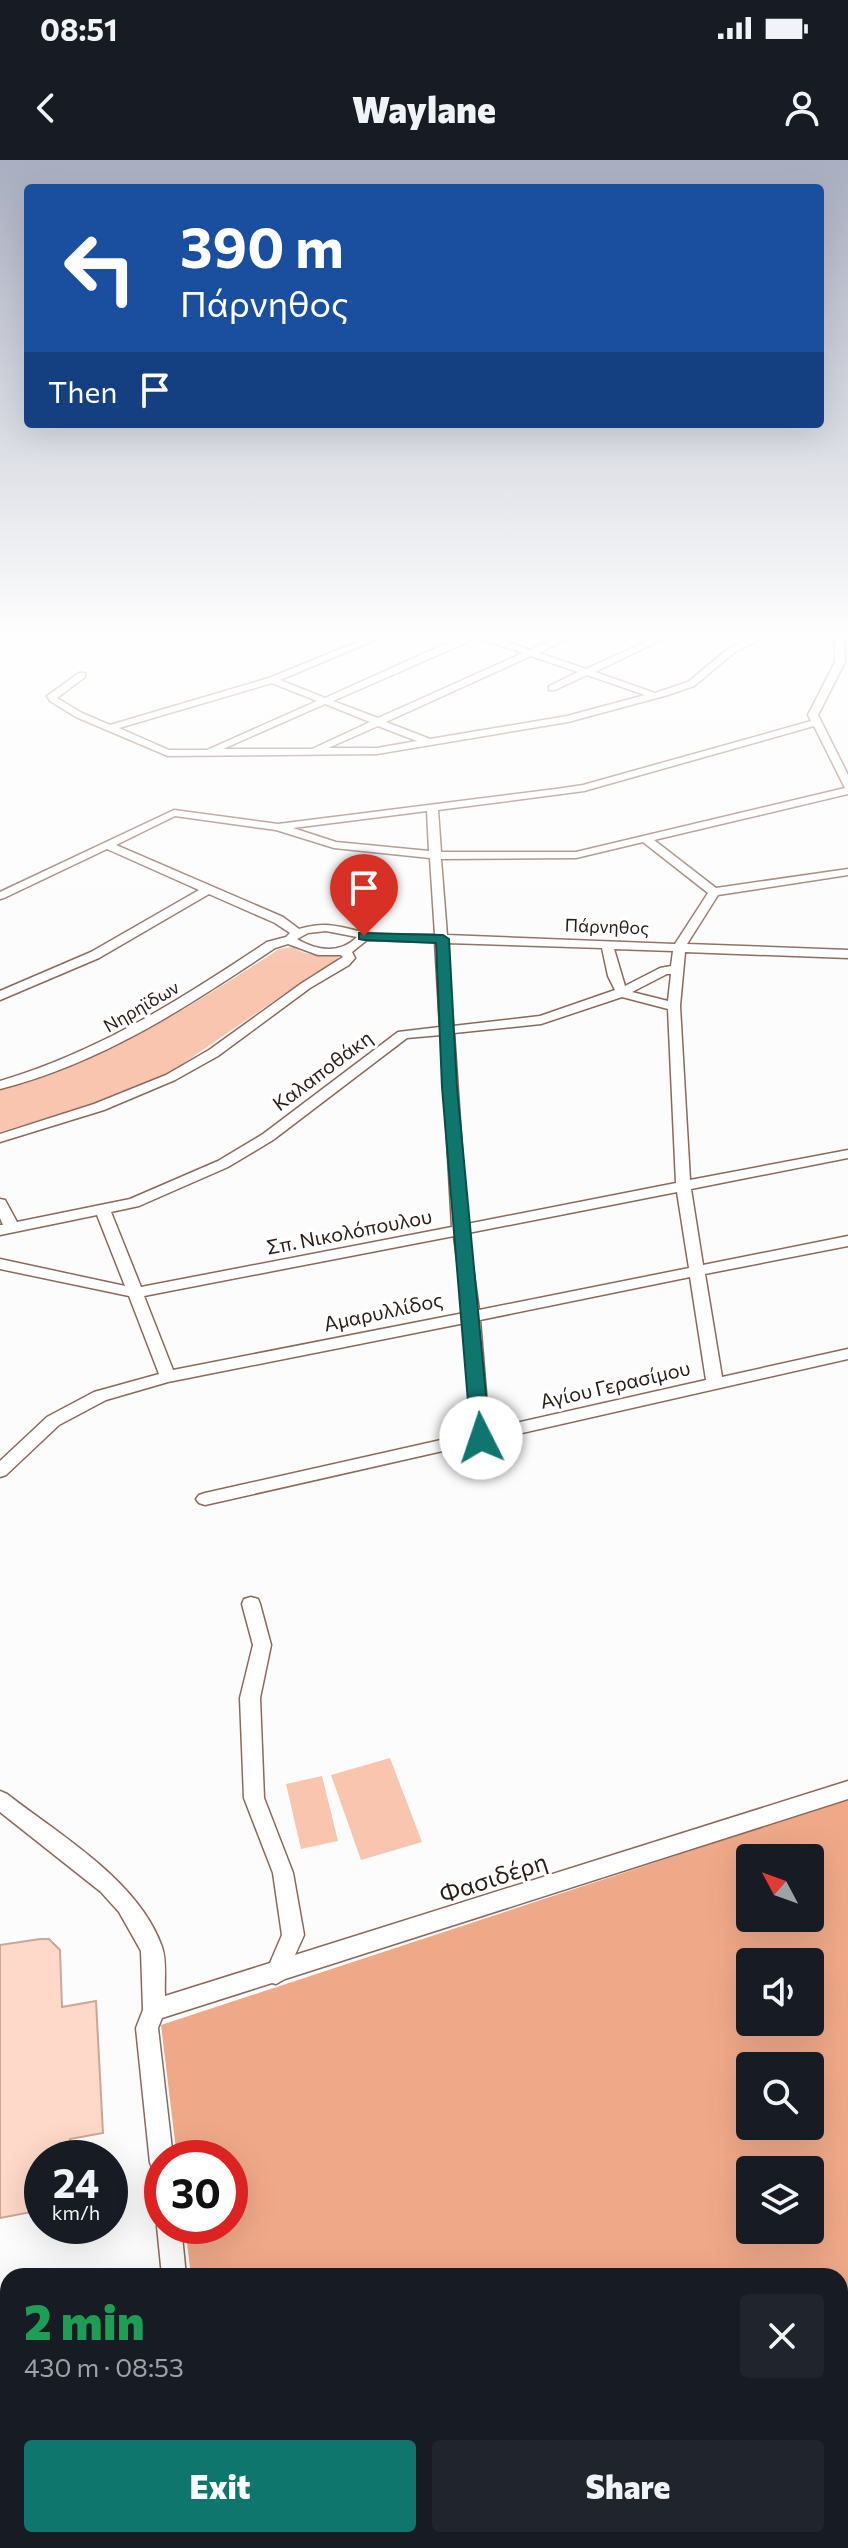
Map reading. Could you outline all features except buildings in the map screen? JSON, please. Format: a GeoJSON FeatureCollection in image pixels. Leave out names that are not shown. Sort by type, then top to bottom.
{"type":"FeatureCollection","features":[{"type":"Feature","properties":{"kind":"street"},"geometry":{"type":"LineString","coordinates":[[148,744],[168,753],[207,754],[377,751],[409,744]]}},
{"type":"Feature","properties":{"kind":"street"},"geometry":{"type":"LineString","coordinates":[[207,754],[227,744]]}},
{"type":"Feature","properties":{"kind":"street"},"geometry":{"type":"LineString","coordinates":[[311,752],[327,744]]}},
{"type":"Feature","properties":{"kind":"street"},"geometry":{"type":"LineString","coordinates":[[278,827],[584,788],[739,744]]}},
{"type":"Feature","properties":{"kind":"street"},"geometry":{"type":"LineString","coordinates":[[0,896],[174,813],[278,827],[334,845],[435,855],[582,855],[848,788],[826,744]]}},
{"type":"Feature","properties":{"kind":"street"},"geometry":{"type":"LineString","coordinates":[[432,806],[460,1229],[472,1314],[481,1438]]}},
{"type":"Feature","properties":{"kind":"street"},"geometry":{"type":"LineString","coordinates":[[646,839],[714,892],[848,872]]}},
{"type":"Feature","properties":{"kind":"street"},"geometry":{"type":"LineString","coordinates":[[107,845],[279,920],[304,949],[318,952],[345,950],[359,944],[364,936]]}},
{"type":"Feature","properties":{"kind":"street"},"geometry":{"type":"LineString","coordinates":[[0,996],[95,955],[207,890]]}},
{"type":"Feature","properties":{"kind":"street"},"geometry":{"type":"LineString","coordinates":[[714,892],[679,947],[674,1006],[683,1186],[715,1384]]}},
{"type":"Feature","properties":{"kind":"street","name":"Πάρνηθος"},"geometry":{"type":"LineString","coordinates":[[293,936],[335,929],[364,936],[848,954]]}},
{"type":"Feature","properties":{"kind":"street","name":"Νηρηϊδων"},"geometry":{"type":"LineString","coordinates":[[0,1085],[47,1073],[113,1044],[271,945],[293,936]]}},
{"type":"Feature","properties":{"kind":"street"},"geometry":{"type":"LineString","coordinates":[[607,944],[613,980],[621,992],[636,999],[674,1006]]}},
{"type":"Feature","properties":{"kind":"street"},"geometry":{"type":"LineString","coordinates":[[0,1138],[111,1104],[192,1065],[309,982],[345,962],[349,958],[345,950]]}},
{"type":"Feature","properties":{"kind":"street","name":"Καλαποθάκη"},"geometry":{"type":"LineString","coordinates":[[6,1229],[103,1211],[160,1193],[252,1148],[403,1035],[541,1020],[621,992],[664,971],[677,969]]}},
{"type":"Feature","properties":{"kind":"street","name":"Σπ. Νικολόπουλου"},"geometry":{"type":"LineString","coordinates":[[0,1264],[136,1293],[848,1154]]}},
{"type":"Feature","properties":{"kind":"street"},"geometry":{"type":"LineString","coordinates":[[0,1203],[6,1229]]}},
{"type":"Feature","properties":{"kind":"street"},"geometry":{"type":"LineString","coordinates":[[103,1211],[168,1377]]}},
{"type":"Feature","properties":{"kind":"street","name":"Αμαρυλλίδος"},"geometry":{"type":"LineString","coordinates":[[0,1471],[53,1421],[100,1396],[168,1377],[848,1241]]}},
{"type":"Feature","properties":{"kind":"street","name":"Αγίου Γερασίμου"},"geometry":{"type":"LineString","coordinates":[[205,1499],[848,1354]]}},
{"type":"Feature","properties":{"kind":"street"},"geometry":{"type":"LineString","coordinates":[[251,1604],[262,1645],[250,1698],[254,1798],[283,1873],[293,1935],[276,1974]]}},
{"type":"Feature","properties":{"kind":"street","name":"Φασιδέρη"},"geometry":{"type":"LineString","coordinates":[[154,2010],[276,1974],[848,1790]]}},
{"type":"Feature","properties":{"kind":"street"},"geometry":{"type":"LineString","coordinates":[[0,1800],[108,1885],[127,1905],[152,1950],[154,2010],[147,2028],[159,2140]]}},
{"type":"Feature","properties":{"kind":"street"},"geometry":{"type":"LineString","coordinates":[[171,2244],[173,2268]]}},
{"type":"Feature","properties":{"kind":"shaded area"},"geometry":{"type":"Polygon","coordinates":[[[293,947],[309,954],[338,954],[338,961],[313,974],[165,1076],[93,1104],[0,1132],[0,1090],[75,1064],[145,1031],[279,949],[293,947]]]}},
{"type":"Feature","properties":{"kind":"shaded area"},"geometry":{"type":"Polygon","coordinates":[[[390,1758],[422,1842],[361,1860],[331,1775],[390,1758]]]}},
{"type":"Feature","properties":{"kind":"shaded area"},"geometry":{"type":"Polygon","coordinates":[[[322,1776],[338,1841],[301,1849],[286,1784],[322,1776]]]}},
{"type":"Feature","properties":{"kind":"shaded area"},"geometry":{"type":"Polygon","coordinates":[[[848,1799],[848,2268],[190,2268],[187,2244],[248,2244],[248,2140],[175,2140],[161,2025],[848,1799]]]}},
{"type":"Feature","properties":{"kind":"route"},"geometry":{"type":"LineString","coordinates":[[364,936],[443,939],[449,1087],[481,1438]]}}]}
